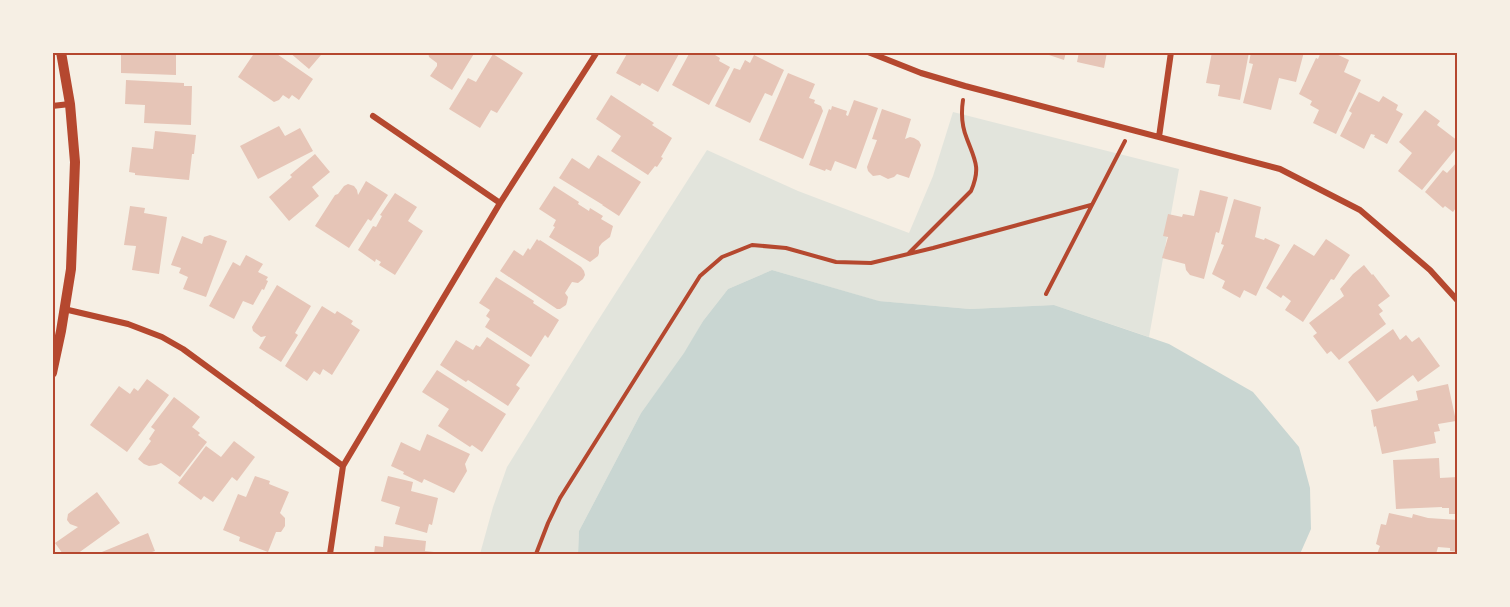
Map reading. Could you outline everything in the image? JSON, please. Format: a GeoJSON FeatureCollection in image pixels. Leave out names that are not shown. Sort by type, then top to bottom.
{"type":"FeatureCollection","features":[{"type":"Feature","properties":{"kind":"street"},"geometry":{"type":"LineString","coordinates":[[52,373],[71,269],[75,162],[70,104],[61,52]]}},
{"type":"Feature","properties":{"kind":"street"},"geometry":{"type":"LineString","coordinates":[[330,555],[343,466],[500,203],[597,52]]}},
{"type":"Feature","properties":{"kind":"street"},"geometry":{"type":"LineString","coordinates":[[868,52],[921,73],[965,86],[1280,169],[1360,210],[1430,270],[1458,301]]}},
{"type":"Feature","properties":{"kind":"street"},"geometry":{"type":"LineString","coordinates":[[1159,137],[1171,52]]}},
{"type":"Feature","properties":{"kind":"street"},"geometry":{"type":"LineString","coordinates":[[52,106],[70,104]]}},
{"type":"Feature","properties":{"kind":"street"},"geometry":{"type":"LineString","coordinates":[[373,116],[500,203]]}},
{"type":"Feature","properties":{"kind":"street"},"geometry":{"type":"LineString","coordinates":[[64,309],[128,324],[162,337],[183,349],[343,466]]}},
{"type":"Feature","properties":{"kind":"path"},"geometry":{"type":"LineString","coordinates":[[909,254],[971,191],[975,182],[976,162],[963,126],[962,109],[965,86]]}},
{"type":"Feature","properties":{"kind":"path"},"geometry":{"type":"LineString","coordinates":[[1046,294],[1131,129]]}},
{"type":"Feature","properties":{"kind":"path"},"geometry":{"type":"LineString","coordinates":[[536,555],[560,498],[700,276],[722,257],[752,245],[786,248],[836,262],[871,263],[944,246],[1091,205]]}},
{"type":"Feature","properties":{"kind":"shaded area"},"geometry":{"type":"Polygon","coordinates":[[[953,112],[1179,169],[1149,337],[1054,305],[970,309],[878,301],[772,270],[728,289],[703,321],[685,353],[641,413],[579,531],[578,554],[480,554],[507,467],[707,150],[798,191],[909,233],[933,176],[953,112]]]}},
{"type":"Feature","properties":{"kind":"shaded area"},"geometry":{"type":"Polygon","coordinates":[[[772,270],[879,301],[970,309],[1054,305],[1169,344],[1253,392],[1299,447],[1310,488],[1311,529],[1300,554],[578,554],[579,531],[641,413],[684,353],[703,321],[728,289],[772,270]]]}},
{"type":"Feature","properties":{"kind":"building"},"geometry":{"type":"Polygon","coordinates":[[[121,52],[176,52],[176,75],[121,73],[121,52]]]}},
{"type":"Feature","properties":{"kind":"building"},"geometry":{"type":"Polygon","coordinates":[[[255,52],[274,52],[313,79],[299,100],[292,95],[289,99],[283,95],[274,102],[238,77],[255,52]]]}},
{"type":"Feature","properties":{"kind":"building"},"geometry":{"type":"Polygon","coordinates":[[[289,52],[319,52],[321,55],[309,69],[289,52]]]}},
{"type":"Feature","properties":{"kind":"building"},"geometry":{"type":"Polygon","coordinates":[[[428,52],[475,52],[452,90],[430,76],[437,63],[429,57],[428,52]]]}},
{"type":"Feature","properties":{"kind":"building"},"geometry":{"type":"Polygon","coordinates":[[[628,52],[680,52],[658,92],[642,83],[640,86],[616,73],[628,52]]]}},
{"type":"Feature","properties":{"kind":"building"},"geometry":{"type":"Polygon","coordinates":[[[690,52],[716,52],[715,55],[720,58],[719,61],[730,67],[709,105],[672,85],[690,52]]]}},
{"type":"Feature","properties":{"kind":"building"},"geometry":{"type":"Polygon","coordinates":[[[1040,52],[1066,52],[1064,60],[1040,52]]]}},
{"type":"Feature","properties":{"kind":"building"},"geometry":{"type":"Polygon","coordinates":[[[1079,52],[1107,52],[1104,68],[1077,62],[1079,52]]]}},
{"type":"Feature","properties":{"kind":"building"},"geometry":{"type":"Polygon","coordinates":[[[1212,52],[1249,52],[1240,100],[1218,96],[1220,85],[1206,83],[1212,52]]]}},
{"type":"Feature","properties":{"kind":"building"},"geometry":{"type":"Polygon","coordinates":[[[1251,52],[1304,52],[1296,82],[1279,78],[1271,110],[1243,103],[1253,64],[1249,63],[1251,52]]]}},
{"type":"Feature","properties":{"kind":"building"},"geometry":{"type":"Polygon","coordinates":[[[1321,52],[1332,52],[1349,60],[1344,72],[1361,80],[1336,134],[1313,123],[1319,110],[1310,105],[1312,101],[1299,94],[1321,52]]]}},
{"type":"Feature","properties":{"kind":"building"},"geometry":{"type":"Polygon","coordinates":[[[493,54],[523,73],[497,113],[491,110],[480,128],[449,109],[468,78],[476,82],[493,54]]]}},
{"type":"Feature","properties":{"kind":"building"},"geometry":{"type":"Polygon","coordinates":[[[754,55],[784,70],[772,96],[765,93],[750,123],[715,106],[734,68],[740,70],[745,60],[750,63],[754,55]]]}},
{"type":"Feature","properties":{"kind":"building"},"geometry":{"type":"Polygon","coordinates":[[[788,73],[815,84],[809,98],[815,100],[814,103],[821,106],[823,111],[803,159],[759,140],[788,73]]]}},
{"type":"Feature","properties":{"kind":"building"},"geometry":{"type":"Polygon","coordinates":[[[126,80],[184,83],[184,86],[192,86],[191,125],[144,123],[145,105],[125,104],[126,80]]]}},
{"type":"Feature","properties":{"kind":"building"},"geometry":{"type":"Polygon","coordinates":[[[1359,92],[1379,102],[1383,96],[1398,105],[1396,110],[1403,114],[1387,144],[1371,134],[1364,149],[1340,136],[1352,113],[1349,111],[1359,92]]]}},
{"type":"Feature","properties":{"kind":"building"},"geometry":{"type":"Polygon","coordinates":[[[611,95],[654,123],[652,125],[672,138],[661,157],[663,158],[648,175],[611,151],[621,136],[596,119],[611,95]]]}},
{"type":"Feature","properties":{"kind":"building"},"geometry":{"type":"Polygon","coordinates":[[[854,100],[878,108],[856,169],[835,161],[831,171],[809,165],[829,109],[831,110],[832,106],[847,111],[848,116],[854,100]]]}},
{"type":"Feature","properties":{"kind":"building"},"geometry":{"type":"Polygon","coordinates":[[[882,109],[911,119],[905,139],[914,138],[921,145],[909,178],[897,174],[888,179],[880,175],[873,176],[868,171],[867,167],[877,140],[872,139],[882,109]]]}},
{"type":"Feature","properties":{"kind":"building"},"geometry":{"type":"Polygon","coordinates":[[[1425,110],[1440,121],[1437,125],[1458,141],[1458,146],[1422,190],[1398,171],[1412,153],[1399,142],[1425,110]]]}},
{"type":"Feature","properties":{"kind":"building"},"geometry":{"type":"Polygon","coordinates":[[[279,126],[285,136],[300,128],[313,151],[258,179],[240,146],[279,126]]]}},
{"type":"Feature","properties":{"kind":"building"},"geometry":{"type":"Polygon","coordinates":[[[155,131],[196,135],[189,180],[135,175],[129,172],[132,147],[153,149],[155,131]]]}},
{"type":"Feature","properties":{"kind":"building"},"geometry":{"type":"Polygon","coordinates":[[[315,154],[330,172],[312,187],[319,196],[289,221],[269,197],[315,154]]]}},
{"type":"Feature","properties":{"kind":"building"},"geometry":{"type":"Polygon","coordinates":[[[598,155],[641,182],[619,216],[559,178],[572,158],[589,169],[598,155]]]}},
{"type":"Feature","properties":{"kind":"building"},"geometry":{"type":"Polygon","coordinates":[[[1458,161],[1458,209],[1456,208],[1453,212],[1445,206],[1443,208],[1425,192],[1443,170],[1447,173],[1458,161]]]}},
{"type":"Feature","properties":{"kind":"building"},"geometry":{"type":"Polygon","coordinates":[[[366,181],[388,195],[371,221],[368,219],[349,248],[315,226],[335,195],[344,186],[348,184],[354,186],[358,195],[366,181]]]}},
{"type":"Feature","properties":{"kind":"building"},"geometry":{"type":"Polygon","coordinates":[[[554,186],[589,211],[590,208],[603,216],[601,219],[613,226],[610,237],[599,247],[598,256],[590,262],[549,237],[556,220],[539,209],[554,186]]]}},
{"type":"Feature","properties":{"kind":"building"},"geometry":{"type":"Polygon","coordinates":[[[1200,190],[1228,197],[1204,279],[1190,275],[1185,264],[1162,258],[1168,237],[1163,236],[1168,214],[1182,217],[1183,214],[1194,216],[1200,190]]]}},
{"type":"Feature","properties":{"kind":"building"},"geometry":{"type":"Polygon","coordinates":[[[395,193],[417,207],[408,221],[423,231],[395,275],[379,265],[381,262],[376,259],[375,262],[358,250],[373,226],[376,227],[382,216],[380,215],[395,193]]]}},
{"type":"Feature","properties":{"kind":"building"},"geometry":{"type":"Polygon","coordinates":[[[1234,199],[1261,207],[1255,237],[1264,240],[1265,238],[1280,245],[1256,296],[1244,290],[1240,298],[1222,288],[1225,281],[1212,274],[1224,245],[1221,244],[1234,199]]]}},
{"type":"Feature","properties":{"kind":"building"},"geometry":{"type":"Polygon","coordinates":[[[130,206],[145,208],[144,213],[167,217],[159,274],[132,270],[136,246],[124,245],[130,206]]]}},
{"type":"Feature","properties":{"kind":"building"},"geometry":{"type":"Polygon","coordinates":[[[210,235],[227,241],[206,297],[183,289],[188,277],[179,273],[181,268],[171,265],[182,236],[202,244],[204,237],[210,235]]]}},
{"type":"Feature","properties":{"kind":"building"},"geometry":{"type":"Polygon","coordinates":[[[537,239],[584,271],[583,279],[578,283],[572,282],[565,293],[568,297],[567,302],[560,309],[500,271],[514,250],[523,256],[537,239]]]}},
{"type":"Feature","properties":{"kind":"building"},"geometry":{"type":"Polygon","coordinates":[[[1326,239],[1350,255],[1303,322],[1285,310],[1291,301],[1283,295],[1281,298],[1266,288],[1294,244],[1314,256],[1326,239]]]}},
{"type":"Feature","properties":{"kind":"building"},"geometry":{"type":"Polygon","coordinates":[[[246,255],[263,264],[258,272],[268,277],[266,280],[268,281],[253,305],[243,301],[234,319],[209,306],[233,262],[240,266],[246,255]]]}},
{"type":"Feature","properties":{"kind":"building"},"geometry":{"type":"Polygon","coordinates":[[[1364,265],[1390,296],[1378,305],[1383,311],[1379,314],[1386,324],[1339,360],[1331,351],[1327,354],[1313,336],[1317,333],[1309,323],[1344,296],[1340,289],[1364,265]]]}},
{"type":"Feature","properties":{"kind":"building"},"geometry":{"type":"Polygon","coordinates":[[[496,277],[559,320],[548,338],[545,335],[531,357],[485,327],[490,319],[486,316],[490,310],[479,303],[496,277]]]}},
{"type":"Feature","properties":{"kind":"building"},"geometry":{"type":"Polygon","coordinates":[[[277,285],[311,306],[295,333],[298,335],[281,362],[259,348],[266,336],[261,337],[253,331],[252,327],[277,285]]]}},
{"type":"Feature","properties":{"kind":"building"},"geometry":{"type":"Polygon","coordinates":[[[322,306],[335,314],[337,311],[353,321],[351,324],[360,330],[332,375],[323,369],[320,375],[314,371],[307,381],[285,366],[322,306]]]}},
{"type":"Feature","properties":{"kind":"building"},"geometry":{"type":"Polygon","coordinates":[[[1393,329],[1400,340],[1406,335],[1412,342],[1419,337],[1440,366],[1418,382],[1413,375],[1377,402],[1348,362],[1393,329]]]}},
{"type":"Feature","properties":{"kind":"building"},"geometry":{"type":"Polygon","coordinates":[[[487,337],[530,365],[516,385],[520,388],[508,406],[440,365],[456,340],[473,350],[476,345],[480,347],[487,337]]]}},
{"type":"Feature","properties":{"kind":"building"},"geometry":{"type":"Polygon","coordinates":[[[437,370],[506,414],[482,452],[472,445],[470,447],[438,426],[449,409],[422,392],[437,370]]]}},
{"type":"Feature","properties":{"kind":"building"},"geometry":{"type":"Polygon","coordinates":[[[147,379],[169,395],[127,452],[90,425],[119,386],[130,394],[134,388],[138,391],[147,379]]]}},
{"type":"Feature","properties":{"kind":"building"},"geometry":{"type":"Polygon","coordinates":[[[1448,384],[1456,421],[1438,424],[1440,431],[1434,432],[1436,443],[1382,454],[1371,410],[1418,400],[1416,391],[1448,384]]]}},
{"type":"Feature","properties":{"kind":"building"},"geometry":{"type":"Polygon","coordinates":[[[174,397],[200,417],[192,427],[207,442],[180,477],[161,463],[149,466],[138,459],[151,441],[149,439],[155,430],[151,427],[174,397]]]}},
{"type":"Feature","properties":{"kind":"building"},"geometry":{"type":"Polygon","coordinates":[[[427,434],[470,454],[465,464],[467,471],[454,493],[424,479],[422,483],[391,466],[401,442],[420,451],[427,434]]]}},
{"type":"Feature","properties":{"kind":"building"},"geometry":{"type":"Polygon","coordinates":[[[234,441],[255,457],[237,481],[232,477],[213,502],[204,496],[201,500],[178,483],[206,446],[221,457],[234,441]]]}},
{"type":"Feature","properties":{"kind":"building"},"geometry":{"type":"Polygon","coordinates":[[[1439,458],[1440,478],[1458,477],[1458,514],[1449,514],[1449,508],[1442,507],[1396,509],[1393,460],[1439,458]]]}},
{"type":"Feature","properties":{"kind":"building"},"geometry":{"type":"Polygon","coordinates":[[[255,476],[270,481],[269,484],[289,492],[280,513],[285,518],[285,526],[281,532],[276,532],[268,552],[239,541],[240,537],[223,530],[238,494],[246,497],[255,476]]]}},
{"type":"Feature","properties":{"kind":"building"},"geometry":{"type":"Polygon","coordinates":[[[388,476],[413,482],[411,491],[438,498],[432,525],[429,524],[427,533],[395,524],[400,507],[381,501],[388,476]]]}},
{"type":"Feature","properties":{"kind":"building"},"geometry":{"type":"Polygon","coordinates":[[[97,492],[120,523],[77,554],[63,554],[55,543],[78,527],[70,524],[67,520],[68,514],[97,492]]]}},
{"type":"Feature","properties":{"kind":"building"},"geometry":{"type":"Polygon","coordinates":[[[1389,513],[1412,518],[1413,514],[1428,518],[1458,520],[1458,552],[1450,551],[1450,548],[1438,547],[1436,554],[1377,554],[1380,546],[1376,544],[1381,524],[1386,525],[1389,513]]]}},
{"type":"Feature","properties":{"kind":"building"},"geometry":{"type":"Polygon","coordinates":[[[148,533],[155,551],[152,552],[153,554],[97,554],[148,533]]]}},
{"type":"Feature","properties":{"kind":"building"},"geometry":{"type":"Polygon","coordinates":[[[384,536],[426,541],[425,551],[434,552],[434,554],[374,554],[375,546],[383,547],[384,536]]]}}]}
